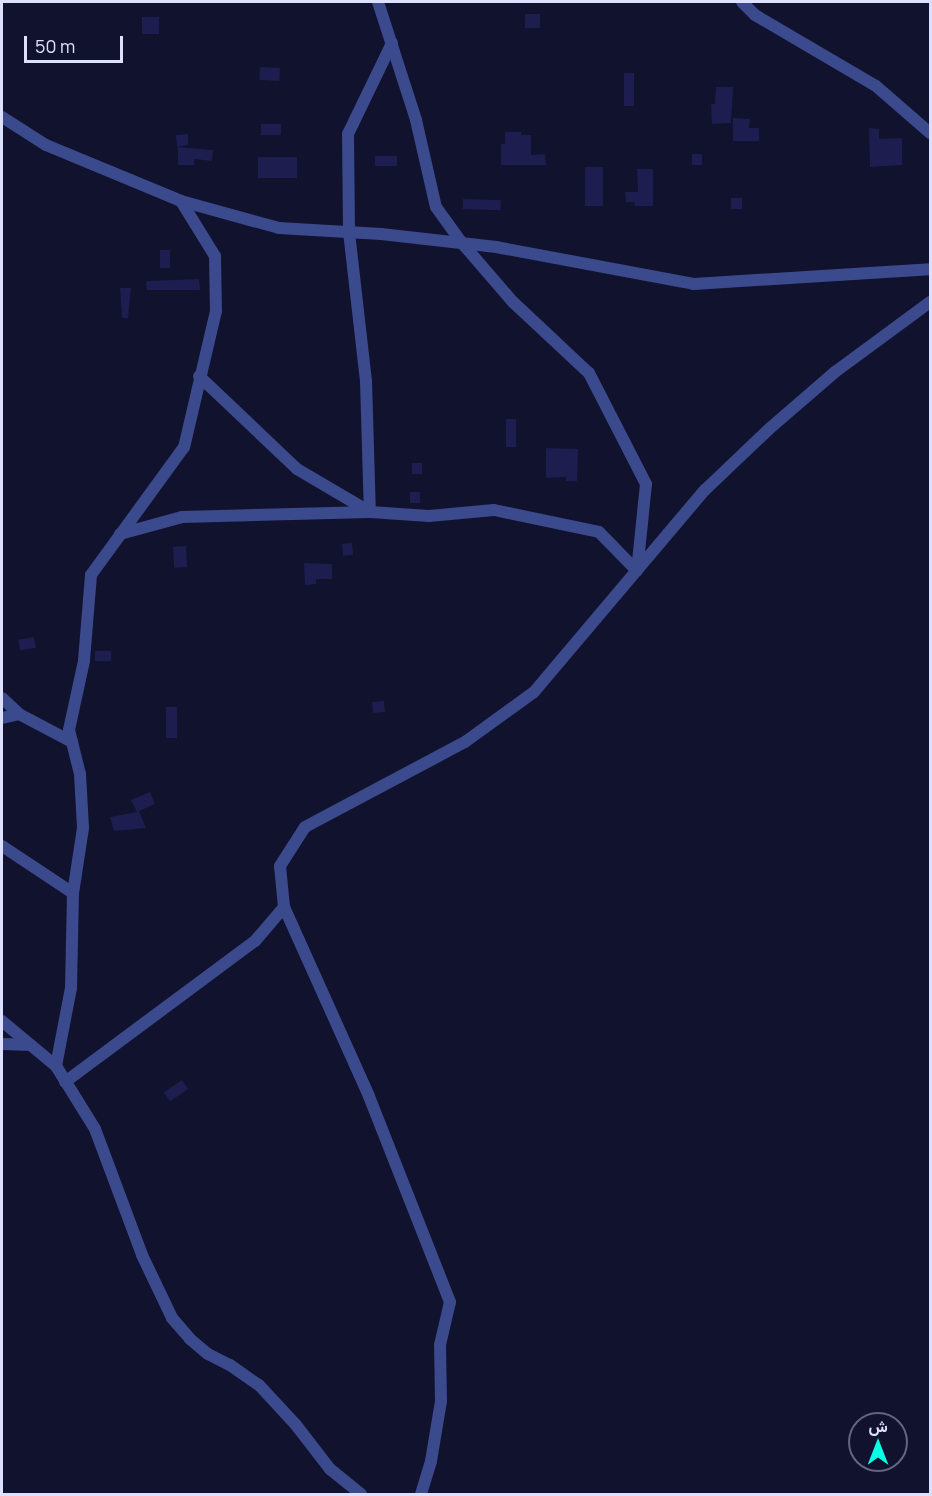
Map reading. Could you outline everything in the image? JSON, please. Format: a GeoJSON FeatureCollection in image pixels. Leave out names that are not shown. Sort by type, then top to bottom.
{"type":"FeatureCollection","features":[{"type":"Feature","properties":{"kind":"street"},"geometry":{"type":"LineString","coordinates":[[378,2],[416,120],[436,207],[462,243],[513,302],[589,373],[645,484],[636,571]]}},
{"type":"Feature","properties":{"kind":"street"},"geometry":{"type":"LineString","coordinates":[[741,2],[755,15],[876,86],[930,133]]}},
{"type":"Feature","properties":{"kind":"street"},"geometry":{"type":"LineString","coordinates":[[370,512],[366,381],[350,232],[348,134],[392,43]]}},
{"type":"Feature","properties":{"kind":"street"},"geometry":{"type":"LineString","coordinates":[[2,117],[46,145],[181,201],[279,228],[350,232],[496,247],[694,284],[930,269]]}},
{"type":"Feature","properties":{"kind":"street"},"geometry":{"type":"LineString","coordinates":[[56,1066],[70,988],[73,893],[83,828],[80,774],[69,730],[84,662],[91,575],[184,447],[216,311],[215,255],[181,201]]}},
{"type":"Feature","properties":{"kind":"street"},"geometry":{"type":"LineString","coordinates":[[421,1494],[431,1461],[441,1401],[440,1345],[450,1302],[369,1096],[284,907],[280,866],[305,827],[465,742],[534,692],[705,490],[769,429],[835,372],[930,302]]}},
{"type":"Feature","properties":{"kind":"street"},"geometry":{"type":"LineString","coordinates":[[199,376],[297,469],[370,512]]}},
{"type":"Feature","properties":{"kind":"street"},"geometry":{"type":"LineString","coordinates":[[120,534],[182,517],[370,512],[429,516],[494,510],[599,532],[636,571]]}},
{"type":"Feature","properties":{"kind":"street"},"geometry":{"type":"LineString","coordinates":[[2,698],[18,714],[72,742]]}},
{"type":"Feature","properties":{"kind":"street"},"geometry":{"type":"LineString","coordinates":[[2,718],[18,714]]}},
{"type":"Feature","properties":{"kind":"street"},"geometry":{"type":"LineString","coordinates":[[2,846],[73,893]]}},
{"type":"Feature","properties":{"kind":"street"},"geometry":{"type":"LineString","coordinates":[[65,1082],[255,942],[284,907]]}},
{"type":"Feature","properties":{"kind":"street"},"geometry":{"type":"LineString","coordinates":[[2,1021],[56,1066],[105,1151],[116,1192],[142,1255],[172,1318],[190,1339],[208,1354],[230,1365],[259,1385],[296,1425],[330,1469],[360,1494]]}},
{"type":"Feature","properties":{"kind":"street"},"geometry":{"type":"LineString","coordinates":[[2,1044],[31,1046]]}},
{"type":"Feature","properties":{"kind":"building"},"geometry":{"type":"Polygon","coordinates":[[[525,14],[540,14],[540,28],[525,28],[525,14]]]}},
{"type":"Feature","properties":{"kind":"building"},"geometry":{"type":"Polygon","coordinates":[[[142,17],[159,17],[159,34],[142,34],[142,17]]]}},
{"type":"Feature","properties":{"kind":"building"},"geometry":{"type":"Polygon","coordinates":[[[260,67],[280,68],[279,81],[259,80],[260,67]]]}},
{"type":"Feature","properties":{"kind":"building"},"geometry":{"type":"Polygon","coordinates":[[[624,73],[634,73],[634,106],[624,106],[624,73]]]}},
{"type":"Feature","properties":{"kind":"building"},"geometry":{"type":"Polygon","coordinates":[[[716,87],[733,87],[731,123],[712,124],[711,104],[715,104],[716,87]]]}},
{"type":"Feature","properties":{"kind":"building"},"geometry":{"type":"Polygon","coordinates":[[[733,118],[750,119],[749,128],[759,128],[759,141],[733,141],[733,118]]]}},
{"type":"Feature","properties":{"kind":"building"},"geometry":{"type":"Polygon","coordinates":[[[261,124],[281,124],[281,135],[261,135],[261,124]]]}},
{"type":"Feature","properties":{"kind":"building"},"geometry":{"type":"Polygon","coordinates":[[[869,128],[879,129],[879,139],[902,138],[902,165],[870,167],[869,128]]]}},
{"type":"Feature","properties":{"kind":"building"},"geometry":{"type":"Polygon","coordinates":[[[505,132],[521,132],[521,135],[531,135],[531,155],[545,154],[546,165],[501,165],[501,144],[505,144],[505,132]]]}},
{"type":"Feature","properties":{"kind":"building"},"geometry":{"type":"Polygon","coordinates":[[[188,134],[188,145],[177,147],[176,135],[188,134]]]}},
{"type":"Feature","properties":{"kind":"building"},"geometry":{"type":"Polygon","coordinates":[[[178,147],[213,150],[212,161],[194,159],[194,165],[178,165],[178,147]]]}},
{"type":"Feature","properties":{"kind":"building"},"geometry":{"type":"Polygon","coordinates":[[[692,154],[702,154],[702,165],[692,165],[692,154]]]}},
{"type":"Feature","properties":{"kind":"building"},"geometry":{"type":"Polygon","coordinates":[[[375,156],[397,156],[397,166],[375,166],[375,156]]]}},
{"type":"Feature","properties":{"kind":"building"},"geometry":{"type":"Polygon","coordinates":[[[258,157],[297,157],[297,178],[258,178],[258,157]]]}},
{"type":"Feature","properties":{"kind":"building"},"geometry":{"type":"Polygon","coordinates":[[[585,167],[603,167],[603,206],[585,206],[585,167]]]}},
{"type":"Feature","properties":{"kind":"building"},"geometry":{"type":"Polygon","coordinates":[[[637,169],[653,169],[653,206],[635,206],[634,202],[626,202],[625,192],[638,192],[637,169]]]}},
{"type":"Feature","properties":{"kind":"building"},"geometry":{"type":"Polygon","coordinates":[[[731,198],[742,198],[742,209],[731,209],[731,198]]]}},
{"type":"Feature","properties":{"kind":"building"},"geometry":{"type":"Polygon","coordinates":[[[463,199],[501,200],[501,210],[463,209],[463,199]]]}},
{"type":"Feature","properties":{"kind":"building"},"geometry":{"type":"Polygon","coordinates":[[[160,250],[170,250],[170,268],[160,268],[160,250]]]}},
{"type":"Feature","properties":{"kind":"building"},"geometry":{"type":"Polygon","coordinates":[[[199,279],[200,290],[147,290],[146,281],[199,279]]]}},
{"type":"Feature","properties":{"kind":"building"},"geometry":{"type":"Polygon","coordinates":[[[120,288],[131,288],[128,318],[122,318],[120,288]]]}},
{"type":"Feature","properties":{"kind":"building"},"geometry":{"type":"Polygon","coordinates":[[[506,419],[516,419],[516,447],[506,447],[506,419]]]}},
{"type":"Feature","properties":{"kind":"building"},"geometry":{"type":"Polygon","coordinates":[[[546,448],[578,449],[577,481],[566,481],[566,477],[546,478],[546,448]]]}},
{"type":"Feature","properties":{"kind":"building"},"geometry":{"type":"Polygon","coordinates":[[[412,463],[422,463],[422,474],[412,474],[412,463]]]}},
{"type":"Feature","properties":{"kind":"building"},"geometry":{"type":"Polygon","coordinates":[[[410,492],[420,492],[420,503],[410,503],[410,492]]]}},
{"type":"Feature","properties":{"kind":"building"},"geometry":{"type":"Polygon","coordinates":[[[352,543],[353,555],[343,556],[342,544],[352,543]]]}},
{"type":"Feature","properties":{"kind":"building"},"geometry":{"type":"Polygon","coordinates":[[[186,546],[187,567],[174,568],[173,547],[186,546]]]}},
{"type":"Feature","properties":{"kind":"building"},"geometry":{"type":"Polygon","coordinates":[[[304,563],[332,564],[332,579],[316,579],[316,584],[305,585],[304,563]]]}},
{"type":"Feature","properties":{"kind":"building"},"geometry":{"type":"Polygon","coordinates":[[[34,637],[36,648],[20,651],[18,640],[34,637]]]}},
{"type":"Feature","properties":{"kind":"building"},"geometry":{"type":"Polygon","coordinates":[[[95,651],[111,651],[111,661],[95,661],[95,651]]]}},
{"type":"Feature","properties":{"kind":"building"},"geometry":{"type":"Polygon","coordinates":[[[384,701],[385,712],[373,713],[372,702],[384,701]]]}},
{"type":"Feature","properties":{"kind":"building"},"geometry":{"type":"Polygon","coordinates":[[[166,707],[177,707],[177,738],[166,738],[166,707]]]}},
{"type":"Feature","properties":{"kind":"building"},"geometry":{"type":"Polygon","coordinates":[[[150,792],[155,804],[139,811],[146,828],[114,831],[110,817],[137,812],[131,800],[150,792]]]}},
{"type":"Feature","properties":{"kind":"building"},"geometry":{"type":"Polygon","coordinates":[[[182,1080],[188,1089],[170,1101],[164,1092],[182,1080]]]}}]}
